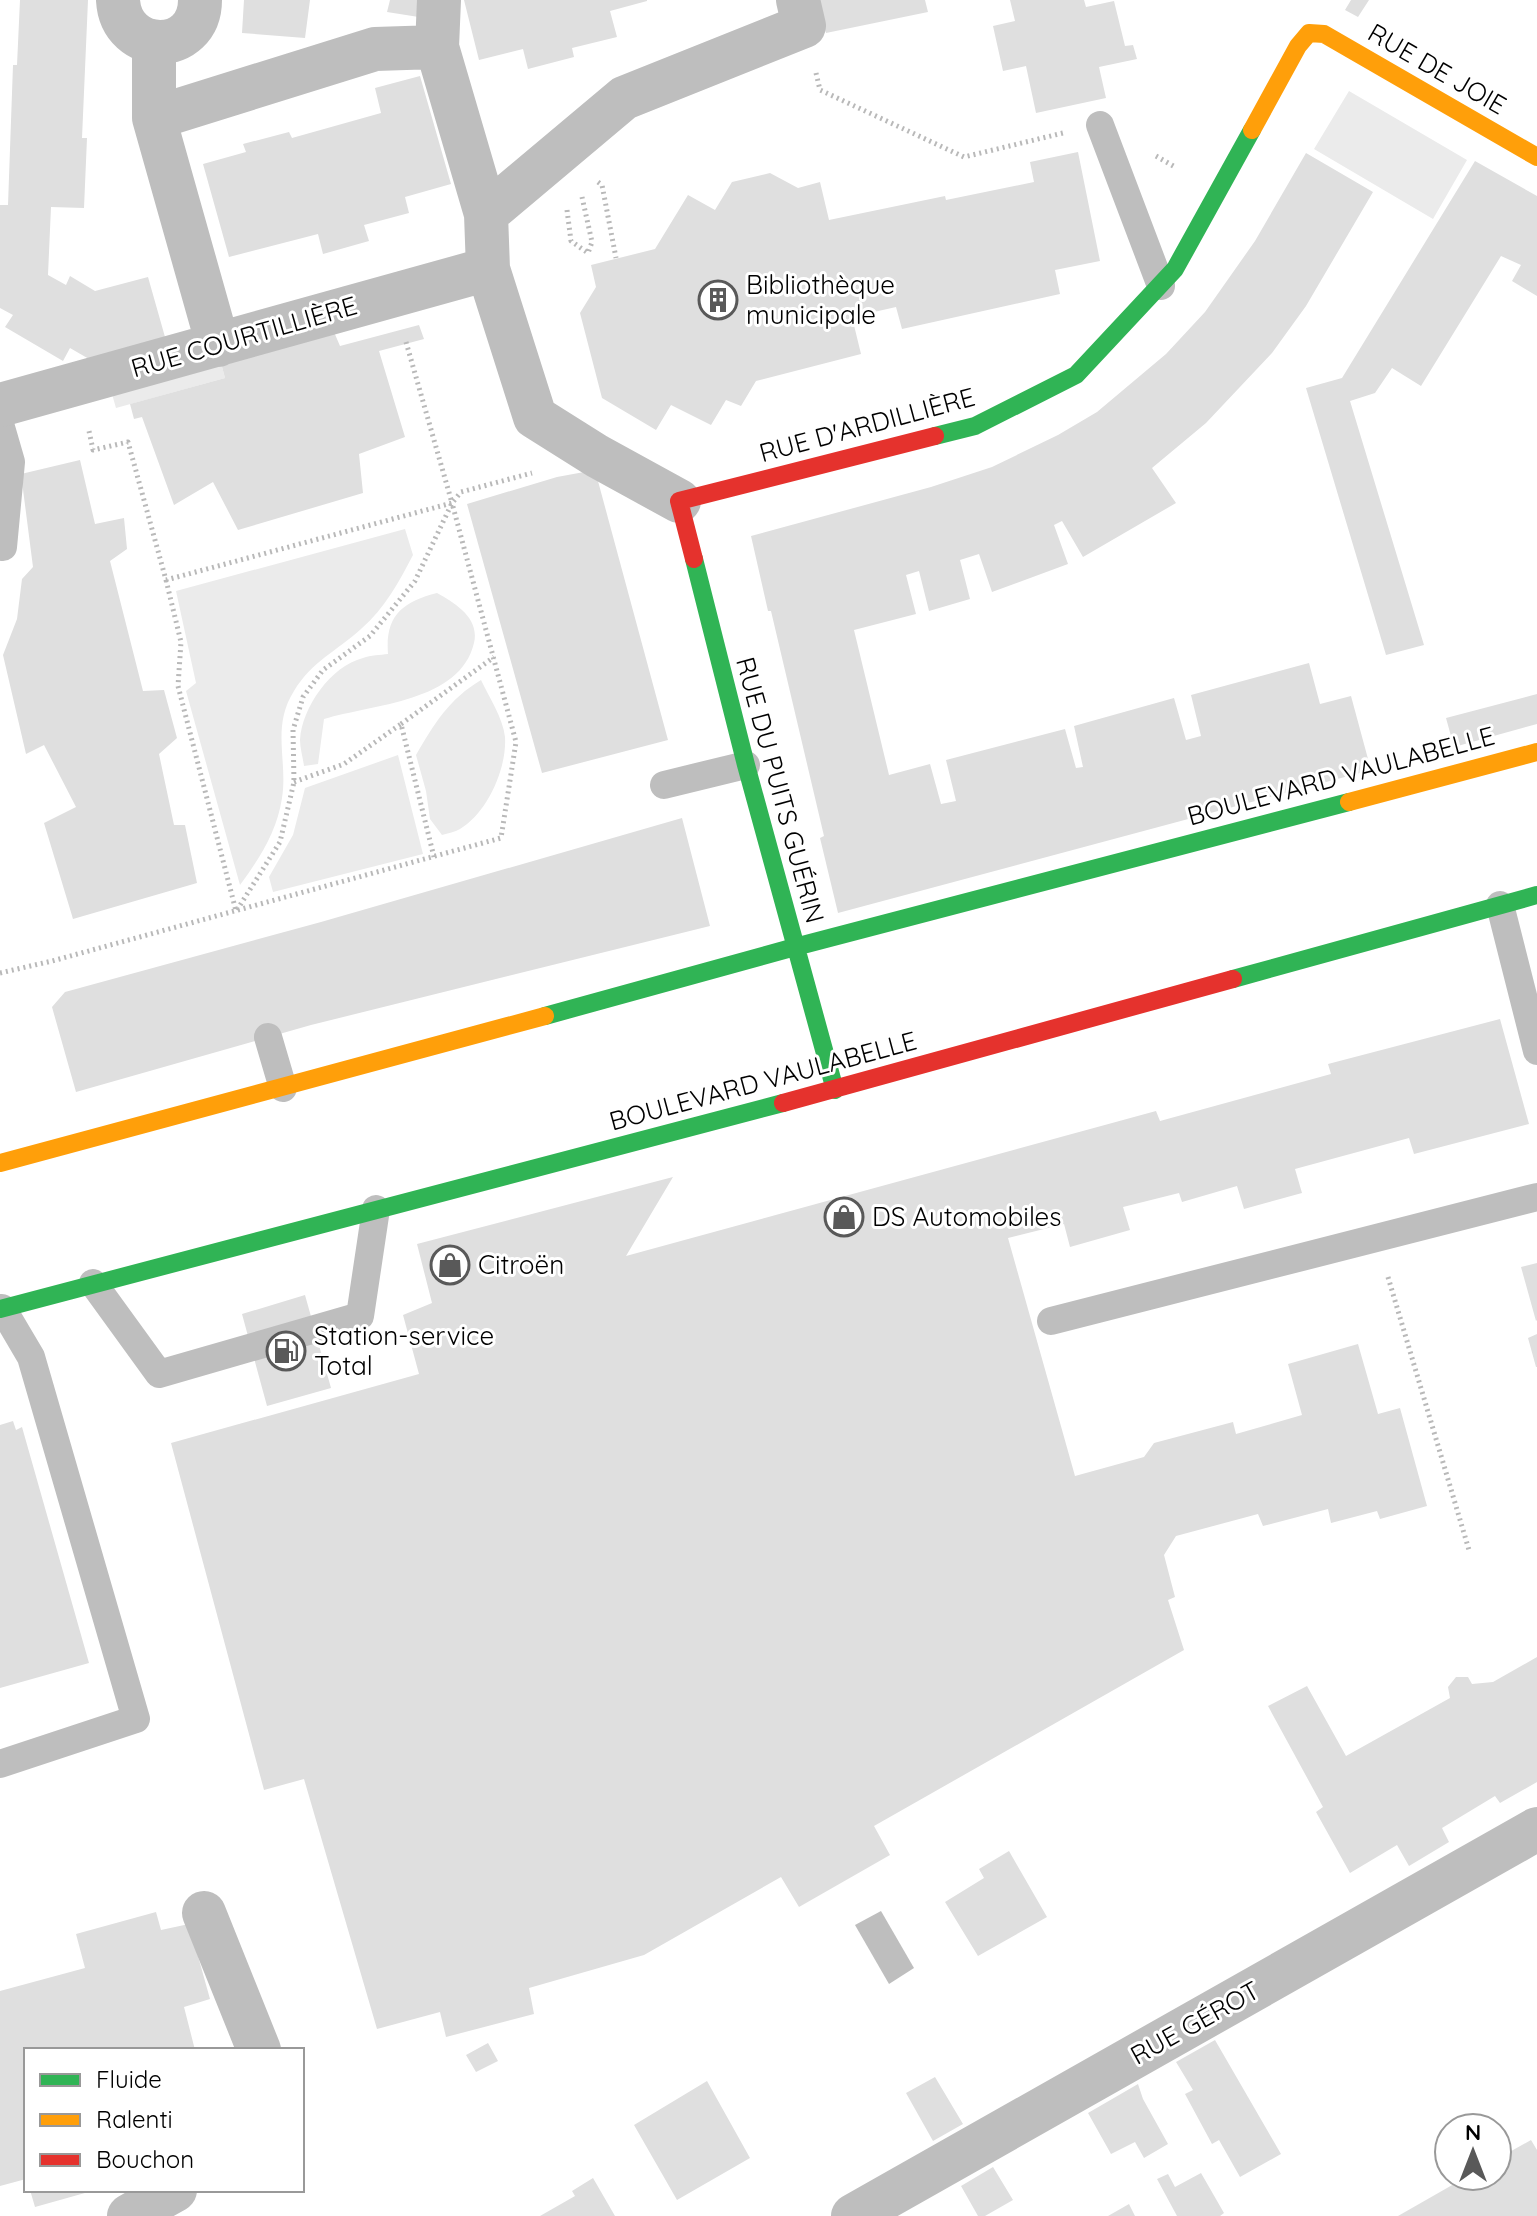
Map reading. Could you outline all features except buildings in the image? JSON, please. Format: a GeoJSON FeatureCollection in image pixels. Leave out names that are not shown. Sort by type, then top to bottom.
{"type":"FeatureCollection","features":[{"type":"Feature","properties":{"kind":"street"},"geometry":{"type":"LineString","coordinates":[[118,0],[118,9],[131,32],[154,42],[178,39],[189,31],[196,20],[200,0]]}},
{"type":"Feature","properties":{"kind":"street"},"geometry":{"type":"LineString","coordinates":[[439,0],[437,47],[486,214],[488,269],[535,417],[597,456],[679,501]]}},
{"type":"Feature","properties":{"kind":"street"},"geometry":{"type":"LineString","coordinates":[[486,214],[575,165],[624,98],[801,13]]}},
{"type":"Feature","properties":{"kind":"street","name":"RUE DE JOIE"},"geometry":{"type":"LineString","coordinates":[[1309,33],[1324,34],[1537,157]]}},
{"type":"Feature","properties":{"kind":"street","name":"RUE D'ARDILLIÈRE"},"geometry":{"type":"LineString","coordinates":[[679,501],[975,426],[1076,375],[1175,269],[1298,46],[1309,33]]}},
{"type":"Feature","properties":{"kind":"street"},"geometry":{"type":"LineString","coordinates":[[154,42],[154,118],[218,345]]}},
{"type":"Feature","properties":{"kind":"street"},"geometry":{"type":"LineString","coordinates":[[154,118],[375,49],[437,47]]}},
{"type":"Feature","properties":{"kind":"street","name":"RUE COURTILLIÈRE"},"geometry":{"type":"LineString","coordinates":[[0,405],[488,269]]}},
{"type":"Feature","properties":{"kind":"street","name":"RUE DU PUITS GUÉRIN"},"geometry":{"type":"LineString","coordinates":[[679,501],[746,765],[835,1090]]}},
{"type":"Feature","properties":{"kind":"street","name":"BOULEVARD VAULABELLE"},"geometry":{"type":"LineString","coordinates":[[0,1163],[795,947],[1537,752]]}},
{"type":"Feature","properties":{"kind":"street","name":"BOULEVARD VAULABELLE"},"geometry":{"type":"LineString","coordinates":[[1,1305],[835,1090],[1537,895]]}},
{"type":"Feature","properties":{"kind":"street","name":"RUE GÉROT"},"geometry":{"type":"LineString","coordinates":[[853,2216],[1537,1829]]}},
{"type":"Feature","properties":{"kind":"street"},"geometry":{"type":"LineString","coordinates":[[204,1913],[258,2048]]}},
{"type":"Feature","properties":{"kind":"street"},"geometry":{"type":"LineString","coordinates":[[129,2216],[171,2192]]}},
{"type":"Feature","properties":{"kind":"lane"},"geometry":{"type":"LineString","coordinates":[[1100,125],[1161,286]]}},
{"type":"Feature","properties":{"kind":"lane"},"geometry":{"type":"LineString","coordinates":[[0,424],[11,462],[3,547]]}},
{"type":"Feature","properties":{"kind":"lane"},"geometry":{"type":"LineString","coordinates":[[664,785],[746,765]]}},
{"type":"Feature","properties":{"kind":"lane"},"geometry":{"type":"LineString","coordinates":[[1500,905],[1537,1051]]}},
{"type":"Feature","properties":{"kind":"lane"},"geometry":{"type":"LineString","coordinates":[[268,1037],[283,1088]]}},
{"type":"Feature","properties":{"kind":"lane"},"geometry":{"type":"LineString","coordinates":[[1051,1321],[1537,1197]]}},
{"type":"Feature","properties":{"kind":"lane"},"geometry":{"type":"LineString","coordinates":[[93,1283],[159,1374],[360,1316],[376,1209]]}},
{"type":"Feature","properties":{"kind":"lane"},"geometry":{"type":"LineString","coordinates":[[0,1764],[136,1719],[31,1357],[1,1305]]}},
{"type":"Feature","properties":{"kind":"path"},"geometry":{"type":"LineString","coordinates":[[801,13],[820,90],[964,157],[1100,125],[1218,191]]}},
{"type":"Feature","properties":{"kind":"path"},"geometry":{"type":"LineString","coordinates":[[575,165],[571,241],[588,253],[592,242],[580,190]]}},
{"type":"Feature","properties":{"kind":"path"},"geometry":{"type":"LineString","coordinates":[[575,165],[602,185],[616,258]]}},
{"type":"Feature","properties":{"kind":"path"},"geometry":{"type":"LineString","coordinates":[[0,973],[501,838],[516,742],[404,336]]}},
{"type":"Feature","properties":{"kind":"path"},"geometry":{"type":"LineString","coordinates":[[100,423],[88,427],[93,450],[128,442],[181,642],[178,686],[236,911]]}},
{"type":"Feature","properties":{"kind":"path"},"geometry":{"type":"LineString","coordinates":[[236,911],[280,842],[294,782],[293,730],[303,697],[323,670],[370,636],[415,581],[452,503],[461,492]]}},
{"type":"Feature","properties":{"kind":"path"},"geometry":{"type":"LineString","coordinates":[[166,580],[452,503]]}},
{"type":"Feature","properties":{"kind":"path"},"geometry":{"type":"LineString","coordinates":[[294,782],[344,764],[494,657]]}},
{"type":"Feature","properties":{"kind":"path"},"geometry":{"type":"LineString","coordinates":[[401,724],[434,857]]}},
{"type":"Feature","properties":{"kind":"path"},"geometry":{"type":"LineString","coordinates":[[1377,1238],[1469,1550]]}},
{"type":"Feature","properties":{"kind":"shaded area"},"geometry":{"type":"Polygon","coordinates":[[[1349,91],[1467,160],[1433,219],[1314,149],[1349,91]]]}},
{"type":"Feature","properties":{"kind":"shaded area"},"geometry":{"type":"Polygon","coordinates":[[[221,363],[225,378],[116,408],[112,394],[221,363]]]}},
{"type":"Feature","properties":{"kind":"shaded area"},"geometry":{"type":"Polygon","coordinates":[[[405,529],[413,555],[391,594],[361,629],[309,672],[287,704],[282,731],[280,810],[266,844],[240,885],[186,691],[196,683],[176,591],[405,529]]]}},
{"type":"Feature","properties":{"kind":"shaded area"},"geometry":{"type":"Polygon","coordinates":[[[437,593],[464,612],[473,626],[474,643],[466,663],[452,678],[412,698],[324,719],[318,764],[304,766],[300,743],[302,727],[320,690],[351,662],[388,654],[389,630],[398,613],[414,601],[437,593]]]}},
{"type":"Feature","properties":{"kind":"shaded area"},"geometry":{"type":"Polygon","coordinates":[[[481,680],[504,730],[503,763],[493,789],[479,812],[460,829],[442,835],[430,819],[416,755],[451,704],[481,680]]]}},
{"type":"Feature","properties":{"kind":"shaded area"},"geometry":{"type":"Polygon","coordinates":[[[398,755],[423,854],[273,892],[269,877],[293,835],[305,788],[398,755]]]}},
{"type":"Feature","properties":{"kind":"shaded area"},"geometry":{"type":"Polygon","coordinates":[[[881,1911],[914,1968],[889,1984],[855,1925],[881,1911]]]}},
{"type":"Feature","properties":{"kind":"traffic: fast"},"geometry":{"type":"LineString","coordinates":[[935,436],[975,426],[1076,375],[1175,269],[1252,130]]}},
{"type":"Feature","properties":{"kind":"traffic: fast"},"geometry":{"type":"LineString","coordinates":[[694,559],[746,765],[835,1090]]}},
{"type":"Feature","properties":{"kind":"traffic: fast"},"geometry":{"type":"LineString","coordinates":[[545,1016],[1349,802]]}},
{"type":"Feature","properties":{"kind":"traffic: fast"},"geometry":{"type":"LineString","coordinates":[[1233,979],[1537,895]]}},
{"type":"Feature","properties":{"kind":"traffic: fast"},"geometry":{"type":"LineString","coordinates":[[0,1309],[783,1103]]}},
{"type":"Feature","properties":{"kind":"traffic: slow"},"geometry":{"type":"LineString","coordinates":[[1252,130],[1298,46],[1309,33],[1324,34],[1537,157]]}},
{"type":"Feature","properties":{"kind":"traffic: slow"},"geometry":{"type":"LineString","coordinates":[[1349,802],[1537,752]]}},
{"type":"Feature","properties":{"kind":"traffic: slow"},"geometry":{"type":"LineString","coordinates":[[0,1163],[545,1016]]}},
{"type":"Feature","properties":{"kind":"traffic: jam"},"geometry":{"type":"LineString","coordinates":[[694,559],[679,501],[935,436]]}},
{"type":"Feature","properties":{"kind":"traffic: jam"},"geometry":{"type":"LineString","coordinates":[[783,1103],[1233,979]]}},
{"type":"Feature","properties":{"kind":"place","name":"Bibliothèque municipale"},"geometry":{"type":"Point","coordinates":[718,300]}},
{"type":"Feature","properties":{"kind":"place","name":"DS Automobiles"},"geometry":{"type":"Point","coordinates":[844,1217]}},
{"type":"Feature","properties":{"kind":"place","name":"Citroën"},"geometry":{"type":"Point","coordinates":[450,1265]}},
{"type":"Feature","properties":{"kind":"place","name":"Station-service Total"},"geometry":{"type":"Point","coordinates":[286,1351]}}]}
